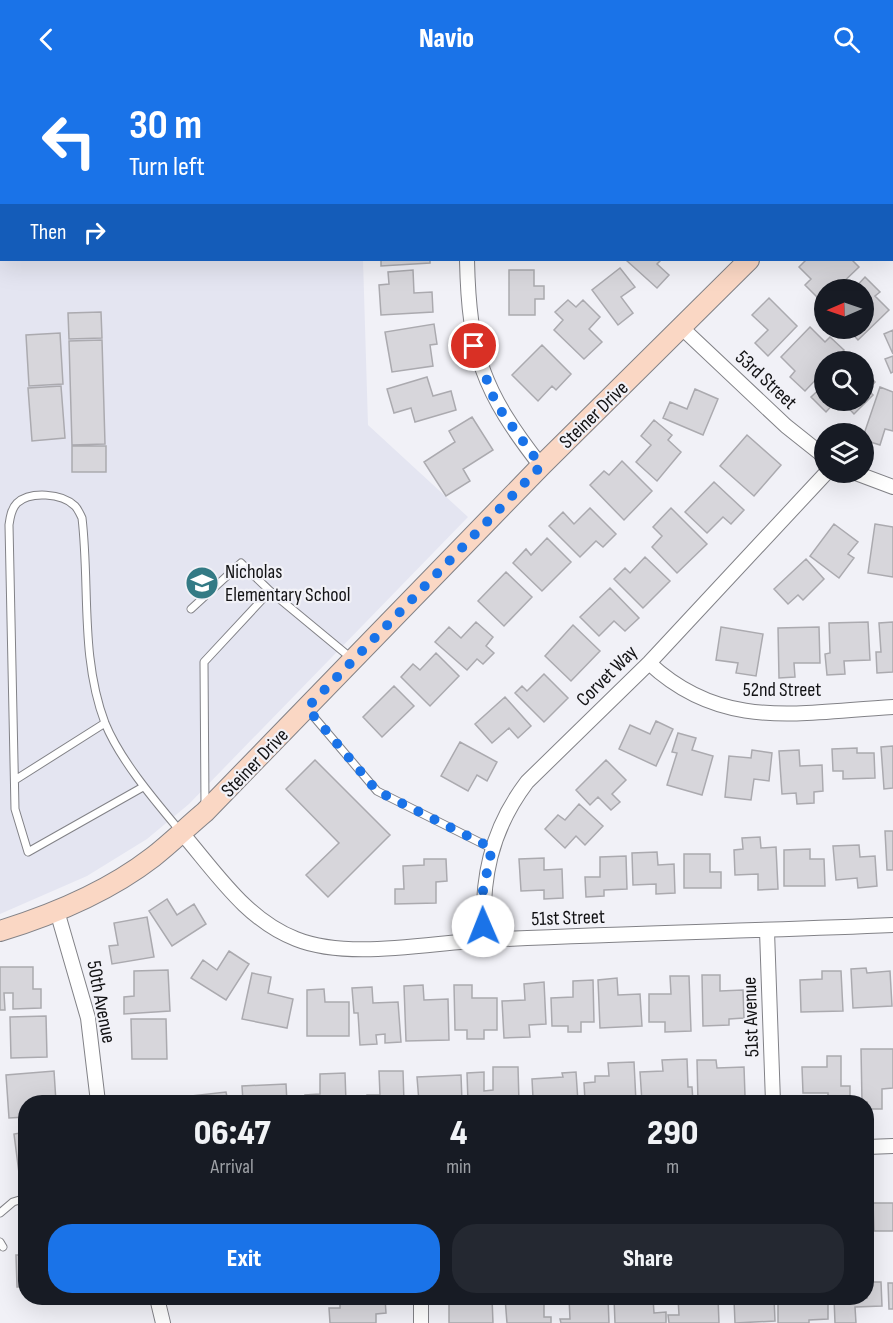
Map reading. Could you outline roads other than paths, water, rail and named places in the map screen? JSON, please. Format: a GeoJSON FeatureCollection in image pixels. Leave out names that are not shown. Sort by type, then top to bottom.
{"type":"FeatureCollection","features":[{"type":"Feature","properties":{"kind":"street"},"geometry":{"type":"LineString","coordinates":[[467,261],[470,326],[480,366],[507,422],[541,466]]}},
{"type":"Feature","properties":{"kind":"street","name":"Steiner Drive"},"geometry":{"type":"LineString","coordinates":[[0,931],[57,911],[152,858],[205,812],[541,466],[748,261]]}},
{"type":"Feature","properties":{"kind":"street","name":"53rd Street"},"geometry":{"type":"LineString","coordinates":[[682,328],[786,426],[814,448]]}},
{"type":"Feature","properties":{"kind":"street"},"geometry":{"type":"LineString","coordinates":[[874,480],[893,487]]}},
{"type":"Feature","properties":{"kind":"street","name":"Corvet Way"},"geometry":{"type":"LineString","coordinates":[[484,940],[483,891],[492,848],[505,815],[527,782],[649,663],[817,483]]}},
{"type":"Feature","properties":{"kind":"street","name":"52nd Street"},"geometry":{"type":"LineString","coordinates":[[649,663],[687,692],[732,710],[771,713],[893,707]]}},
{"type":"Feature","properties":{"kind":"street","name":"51st Street"},"geometry":{"type":"LineString","coordinates":[[181,832],[245,906],[260,920],[295,939],[314,945],[353,949],[484,940],[893,926]]}},
{"type":"Feature","properties":{"kind":"street","name":"50th Avenue"},"geometry":{"type":"LineString","coordinates":[[57,911],[88,1018],[97,1095]]}},
{"type":"Feature","properties":{"kind":"street","name":"51st Avenue"},"geometry":{"type":"LineString","coordinates":[[767,931],[773,1095]]}},
{"type":"Feature","properties":{"kind":"street"},"geometry":{"type":"LineString","coordinates":[[874,1147],[893,1146]]}},
{"type":"Feature","properties":{"kind":"street"},"geometry":{"type":"LineString","coordinates":[[159,1305],[163,1323]]}},
{"type":"Feature","properties":{"kind":"street"},"geometry":{"type":"LineString","coordinates":[[421,1305],[421,1323]]}},
{"type":"Feature","properties":{"kind":"lane"},"geometry":{"type":"LineString","coordinates":[[143,787],[28,852],[15,809],[9,525],[15,504],[27,496],[53,496],[63,499],[75,506],[82,518],[88,640],[105,723],[143,787],[181,832]]}},
{"type":"Feature","properties":{"kind":"lane"},"geometry":{"type":"LineString","coordinates":[[191,609],[242,563],[270,591],[353,659]]}},
{"type":"Feature","properties":{"kind":"lane"},"geometry":{"type":"LineString","coordinates":[[205,812],[204,662],[270,591]]}},
{"type":"Feature","properties":{"kind":"lane"},"geometry":{"type":"LineString","coordinates":[[307,708],[377,791],[492,848]]}},
{"type":"Feature","properties":{"kind":"lane"},"geometry":{"type":"LineString","coordinates":[[15,780],[105,723]]}},
{"type":"Feature","properties":{"kind":"lane"},"geometry":{"type":"LineString","coordinates":[[0,1213],[18,1200]]}},
{"type":"Feature","properties":{"kind":"place","name":"Nicholas Elementary School"},"geometry":{"type":"Point","coordinates":[202,583]}}]}
